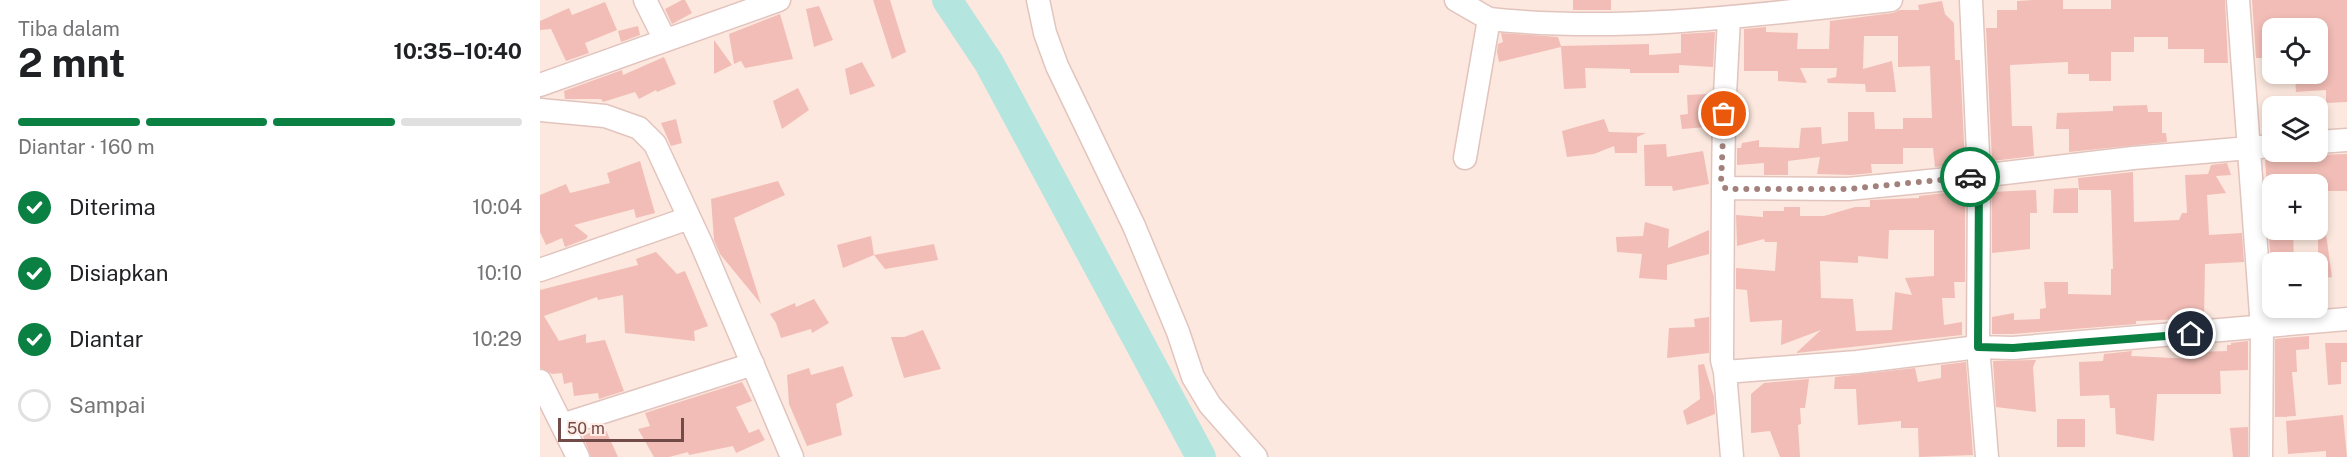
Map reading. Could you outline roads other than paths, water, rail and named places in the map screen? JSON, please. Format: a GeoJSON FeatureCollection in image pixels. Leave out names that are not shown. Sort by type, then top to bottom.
{"type":"FeatureCollection","features":[{"type":"Feature","properties":{"kind":"street"},"geometry":{"type":"LineString","coordinates":[[645,0],[665,40]]}},
{"type":"Feature","properties":{"kind":"street"},"geometry":{"type":"LineString","coordinates":[[540,85],[779,0]]}},
{"type":"Feature","properties":{"kind":"street"},"geometry":{"type":"LineString","coordinates":[[1038,0],[1045,33],[1057,66],[1134,226],[1178,332],[1193,377],[1210,405],[1256,457]]}},
{"type":"Feature","properties":{"kind":"street"},"geometry":{"type":"LineString","coordinates":[[1456,0],[1489,19],[1603,24],[1720,12],[1891,0]]}},
{"type":"Feature","properties":{"kind":"street"},"geometry":{"type":"LineString","coordinates":[[1971,0],[1979,176],[1978,347],[1987,457]]}},
{"type":"Feature","properties":{"kind":"street"},"geometry":{"type":"LineString","coordinates":[[2238,0],[2261,147],[2261,457]]}},
{"type":"Feature","properties":{"kind":"street"},"geometry":{"type":"LineString","coordinates":[[1720,12],[1723,125],[1722,360],[1732,457]]}},
{"type":"Feature","properties":{"kind":"street"},"geometry":{"type":"LineString","coordinates":[[1465,159],[1489,19]]}},
{"type":"Feature","properties":{"kind":"street"},"geometry":{"type":"LineString","coordinates":[[540,110],[605,116],[639,128],[655,144],[753,363],[792,457]]}},
{"type":"Feature","properties":{"kind":"street"},"geometry":{"type":"LineString","coordinates":[[2328,141],[2347,140]]}},
{"type":"Feature","properties":{"kind":"street"},"geometry":{"type":"LineString","coordinates":[[1723,188],[1848,189],[2133,158],[2261,147]]}},
{"type":"Feature","properties":{"kind":"street"},"geometry":{"type":"LineString","coordinates":[[540,270],[689,218]]}},
{"type":"Feature","properties":{"kind":"street"},"geometry":{"type":"LineString","coordinates":[[1725,372],[1857,362],[1978,347],[2013,348],[2347,319]]}},
{"type":"Feature","properties":{"kind":"street"},"geometry":{"type":"LineString","coordinates":[[562,425],[753,363]]}},
{"type":"Feature","properties":{"kind":"street"},"geometry":{"type":"LineString","coordinates":[[540,381],[578,457]]}},
{"type":"Feature","properties":{"kind":"waterway"},"geometry":{"type":"LineString","coordinates":[[947,0],[989,63],[1201,457]]}}]}
